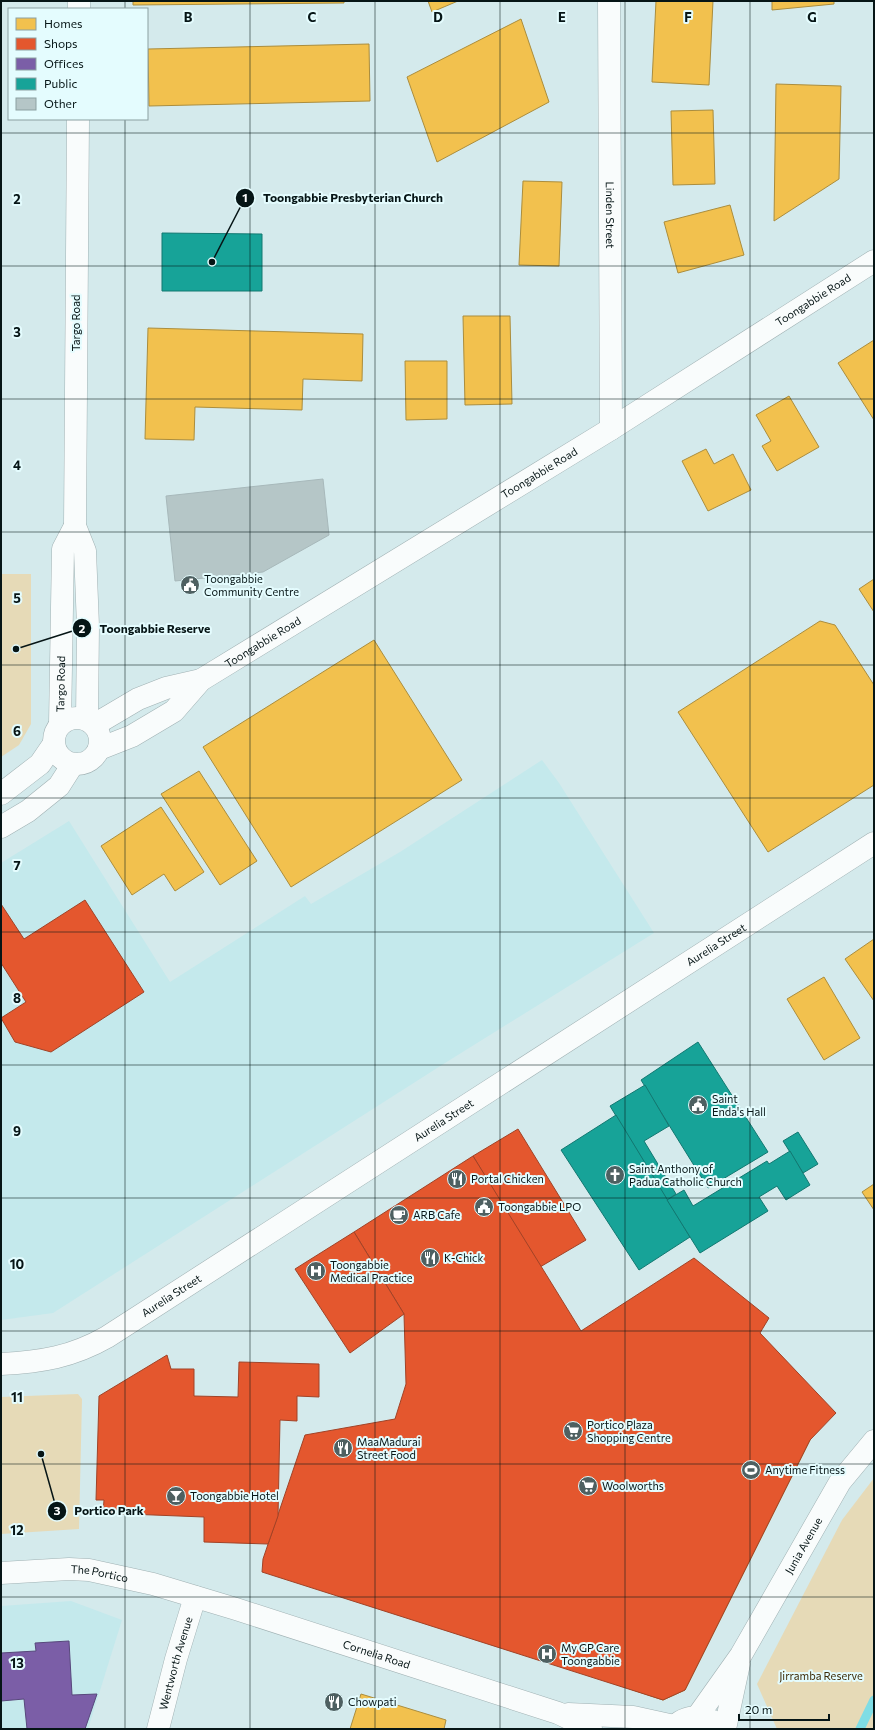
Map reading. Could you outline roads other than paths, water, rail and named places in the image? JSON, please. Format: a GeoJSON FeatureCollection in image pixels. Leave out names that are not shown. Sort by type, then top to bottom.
{"type":"FeatureCollection","features":[{"type":"Feature","properties":{"kind":"street","name":"Linden Street"},"geometry":{"type":"LineString","coordinates":[[609,1],[611,429]]}},
{"type":"Feature","properties":{"kind":"street","name":"Targo Road"},"geometry":{"type":"LineString","coordinates":[[78,120],[75,526],[85,551],[90,722]]}},
{"type":"Feature","properties":{"kind":"street","name":"Toongabbie Road"},"geometry":{"type":"LineString","coordinates":[[99,749],[132,736],[174,711],[202,680],[611,429],[874,261]]}},
{"type":"Feature","properties":{"kind":"street","name":"Targo Road"},"geometry":{"type":"LineString","coordinates":[[60,724],[63,549],[75,526]]}},
{"type":"Feature","properties":{"kind":"street","name":"Toongabbie Road"},"geometry":{"type":"LineString","coordinates":[[90,722],[138,699],[166,688],[202,680]]}},
{"type":"Feature","properties":{"kind":"street"},"geometry":{"type":"LineString","coordinates":[[1,794],[40,764],[53,746],[55,730],[60,724],[72,718],[90,722],[100,736],[99,749],[89,761],[73,764],[60,758],[53,746]]}},
{"type":"Feature","properties":{"kind":"street"},"geometry":{"type":"LineString","coordinates":[[1,827],[28,811],[59,786],[73,764]]}},
{"type":"Feature","properties":{"kind":"street","name":"Aurelia Street"},"geometry":{"type":"LineString","coordinates":[[1,1364],[53,1359],[74,1353],[107,1337],[874,843]]}},
{"type":"Feature","properties":{"kind":"street","name":"Junia Avenue"},"geometry":{"type":"LineString","coordinates":[[697,1717],[741,1655],[840,1482],[874,1441]]}},
{"type":"Feature","properties":{"kind":"street","name":"The Portico"},"geometry":{"type":"LineString","coordinates":[[1,1574],[69,1569],[89,1570],[153,1584],[195,1597]]}},
{"type":"Feature","properties":{"kind":"street","name":"Cornelia Road"},"geometry":{"type":"LineString","coordinates":[[195,1597],[558,1713],[591,1729]]}},
{"type":"Feature","properties":{"kind":"street","name":"Wentworth Avenue"},"geometry":{"type":"LineString","coordinates":[[158,1729],[176,1659],[195,1597]]}},
{"type":"Feature","properties":{"kind":"street","name":"Junia Avenue"},"geometry":{"type":"LineString","coordinates":[[725,1729],[741,1655]]}},
{"type":"Feature","properties":{"kind":"street","name":"Cornelia Road"},"geometry":{"type":"LineString","coordinates":[[558,1713],[633,1717],[673,1728]]}},
{"type":"Feature","properties":{"kind":"street"},"geometry":{"type":"LineString","coordinates":[[673,1728],[689,1718],[697,1717],[712,1720],[725,1729]]}},
{"type":"Feature","properties":{"kind":"waterway"},"geometry":{"type":"LineString","coordinates":[[860,1729],[874,1700]]}},
{"type":"Feature","properties":{"kind":"place","name":"Toongabbie Presbyterian Church"},"geometry":{"type":"Point","coordinates":[212,262]}},
{"type":"Feature","properties":{"kind":"place","name":"Toongabbie Community Centre"},"geometry":{"type":"Point","coordinates":[190,585]}},
{"type":"Feature","properties":{"kind":"place","name":"Toongabbie Reserve"},"geometry":{"type":"Point","coordinates":[16,649]}},
{"type":"Feature","properties":{"kind":"place","name":"Saint Enda's Hall"},"geometry":{"type":"Point","coordinates":[698,1105]}},
{"type":"Feature","properties":{"kind":"place","name":"Saint Anthony of Padua Catholic Church"},"geometry":{"type":"Point","coordinates":[615,1175]}},
{"type":"Feature","properties":{"kind":"place","name":"Portal Chicken"},"geometry":{"type":"Point","coordinates":[457,1179]}},
{"type":"Feature","properties":{"kind":"place","name":"Toongabbie LPO"},"geometry":{"type":"Point","coordinates":[484,1207]}},
{"type":"Feature","properties":{"kind":"place","name":"ARB Cafe"},"geometry":{"type":"Point","coordinates":[399,1215]}},
{"type":"Feature","properties":{"kind":"place","name":"K-Chick"},"geometry":{"type":"Point","coordinates":[430,1258]}},
{"type":"Feature","properties":{"kind":"place","name":"Toongabbie Medical Practice"},"geometry":{"type":"Point","coordinates":[316,1271]}},
{"type":"Feature","properties":{"kind":"place","name":"Portico Plaza Shopping Centre"},"geometry":{"type":"Point","coordinates":[573,1431]}},
{"type":"Feature","properties":{"kind":"place","name":"MaaMadurai Street Food"},"geometry":{"type":"Point","coordinates":[343,1448]}},
{"type":"Feature","properties":{"kind":"place","name":"Portico Park"},"geometry":{"type":"Point","coordinates":[41,1454]}},
{"type":"Feature","properties":{"kind":"place","name":"Anytime Fitness"},"geometry":{"type":"Point","coordinates":[751,1470]}},
{"type":"Feature","properties":{"kind":"place","name":"Woolworths"},"geometry":{"type":"Point","coordinates":[588,1486]}},
{"type":"Feature","properties":{"kind":"place","name":"Toongabbie Hotel"},"geometry":{"type":"Point","coordinates":[176,1496]}},
{"type":"Feature","properties":{"kind":"place","name":"My GP Care Toongabbie"},"geometry":{"type":"Point","coordinates":[547,1654]}},
{"type":"Feature","properties":{"kind":"place","name":"Chowpati"},"geometry":{"type":"Point","coordinates":[334,1702]}},
{"type":"Feature","properties":{"kind":"park label","name":"Jirramba Reserve"},"geometry":{"type":"Point","coordinates":[821,1676]}}]}
